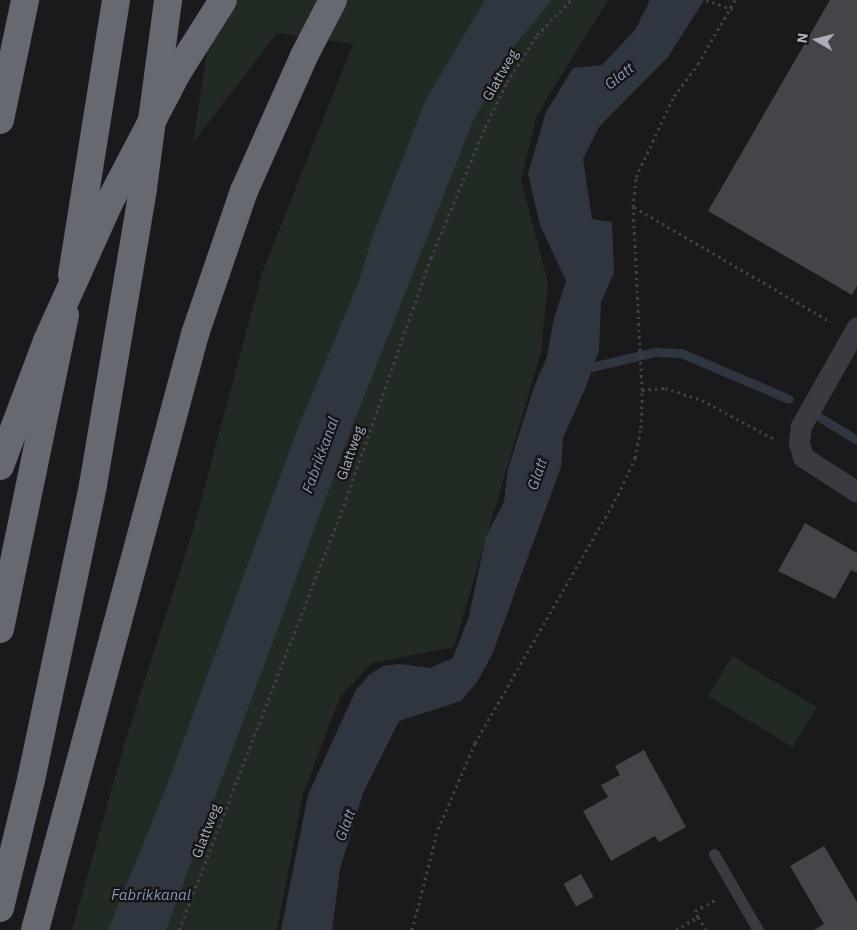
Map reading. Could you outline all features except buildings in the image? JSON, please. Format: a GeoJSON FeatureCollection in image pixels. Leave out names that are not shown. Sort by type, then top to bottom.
{"type":"FeatureCollection","features":[{"type":"Feature","properties":{"kind":"highway"},"geometry":{"type":"LineString","coordinates":[[0,120],[25,0]]}},
{"type":"Feature","properties":{"kind":"highway"},"geometry":{"type":"LineString","coordinates":[[0,629],[56,361],[116,0]]}},
{"type":"Feature","properties":{"kind":"highway"},"geometry":{"type":"LineString","coordinates":[[0,908],[31,780],[93,485],[143,188],[168,0]]}},
{"type":"Feature","properties":{"kind":"highway"},"geometry":{"type":"LineString","coordinates":[[0,466],[47,341],[108,204],[178,73],[223,0]]}},
{"type":"Feature","properties":{"kind":"highway"},"geometry":{"type":"LineString","coordinates":[[35,930],[200,316],[244,192],[304,56],[333,0]]}},
{"type":"Feature","properties":{"kind":"street"},"geometry":{"type":"LineString","coordinates":[[855,331],[801,426],[799,443],[804,457],[857,492]]}},
{"type":"Feature","properties":{"kind":"lane"},"geometry":{"type":"LineString","coordinates":[[714,854],[758,930]]}},
{"type":"Feature","properties":{"kind":"path","name":"Glattweg"},"geometry":{"type":"LineString","coordinates":[[179,930],[346,499],[431,258],[485,127],[507,82],[537,35],[571,0]]}},
{"type":"Feature","properties":{"kind":"path"},"geometry":{"type":"LineString","coordinates":[[706,0],[732,9]]}},
{"type":"Feature","properties":{"kind":"path"},"geometry":{"type":"LineString","coordinates":[[412,930],[438,829],[474,743],[618,495],[635,458],[641,428],[642,390],[633,207],[636,177],[648,146],[674,96],[732,9],[735,0]]}},
{"type":"Feature","properties":{"kind":"path"},"geometry":{"type":"LineString","coordinates":[[633,207],[855,331]]}},
{"type":"Feature","properties":{"kind":"path"},"geometry":{"type":"LineString","coordinates":[[642,390],[665,388],[692,397],[766,437],[799,443]]}},
{"type":"Feature","properties":{"kind":"path"},"geometry":{"type":"LineString","coordinates":[[706,930],[696,911],[734,889]]}},
{"type":"Feature","properties":{"kind":"path"},"geometry":{"type":"LineString","coordinates":[[676,930],[698,916]]}},
{"type":"Feature","properties":{"kind":"shaded area"},"geometry":{"type":"Polygon","coordinates":[[[215,0],[608,0],[537,115],[521,180],[548,283],[541,352],[454,647],[372,663],[340,697],[303,794],[277,930],[72,930],[124,745],[193,530],[262,273],[353,44],[277,33],[193,143],[215,0]]]}},
{"type":"Feature","properties":{"kind":"shaded area"},"geometry":{"type":"Polygon","coordinates":[[[732,656],[817,707],[793,747],[708,696],[732,656]]]}},
{"type":"Feature","properties":{"kind":"water","name":"Fabrikkanal"},"geometry":{"type":"Polygon","coordinates":[[[485,0],[552,0],[516,44],[473,121],[351,430],[166,930],[108,930],[166,788],[298,428],[359,281],[373,235],[425,101],[485,0]]]}},
{"type":"Feature","properties":{"kind":"water","name":"Glatt"},"geometry":{"type":"Polygon","coordinates":[[[650,0],[704,0],[668,57],[599,127],[583,159],[592,219],[612,222],[614,273],[601,302],[599,350],[586,387],[563,438],[561,467],[492,655],[477,682],[461,701],[399,721],[363,793],[340,869],[332,930],[281,930],[308,795],[356,690],[369,675],[383,666],[399,664],[430,668],[453,658],[469,616],[486,536],[504,502],[508,469],[534,387],[547,357],[553,322],[566,281],[540,225],[528,174],[546,112],[573,68],[602,65],[635,30],[650,0]]]}},
{"type":"Feature","properties":{"kind":"waterway"},"geometry":{"type":"LineString","coordinates":[[583,369],[655,352],[681,353],[789,399]]}},
{"type":"Feature","properties":{"kind":"waterway"},"geometry":{"type":"LineString","coordinates":[[821,418],[857,440]]}}]}
